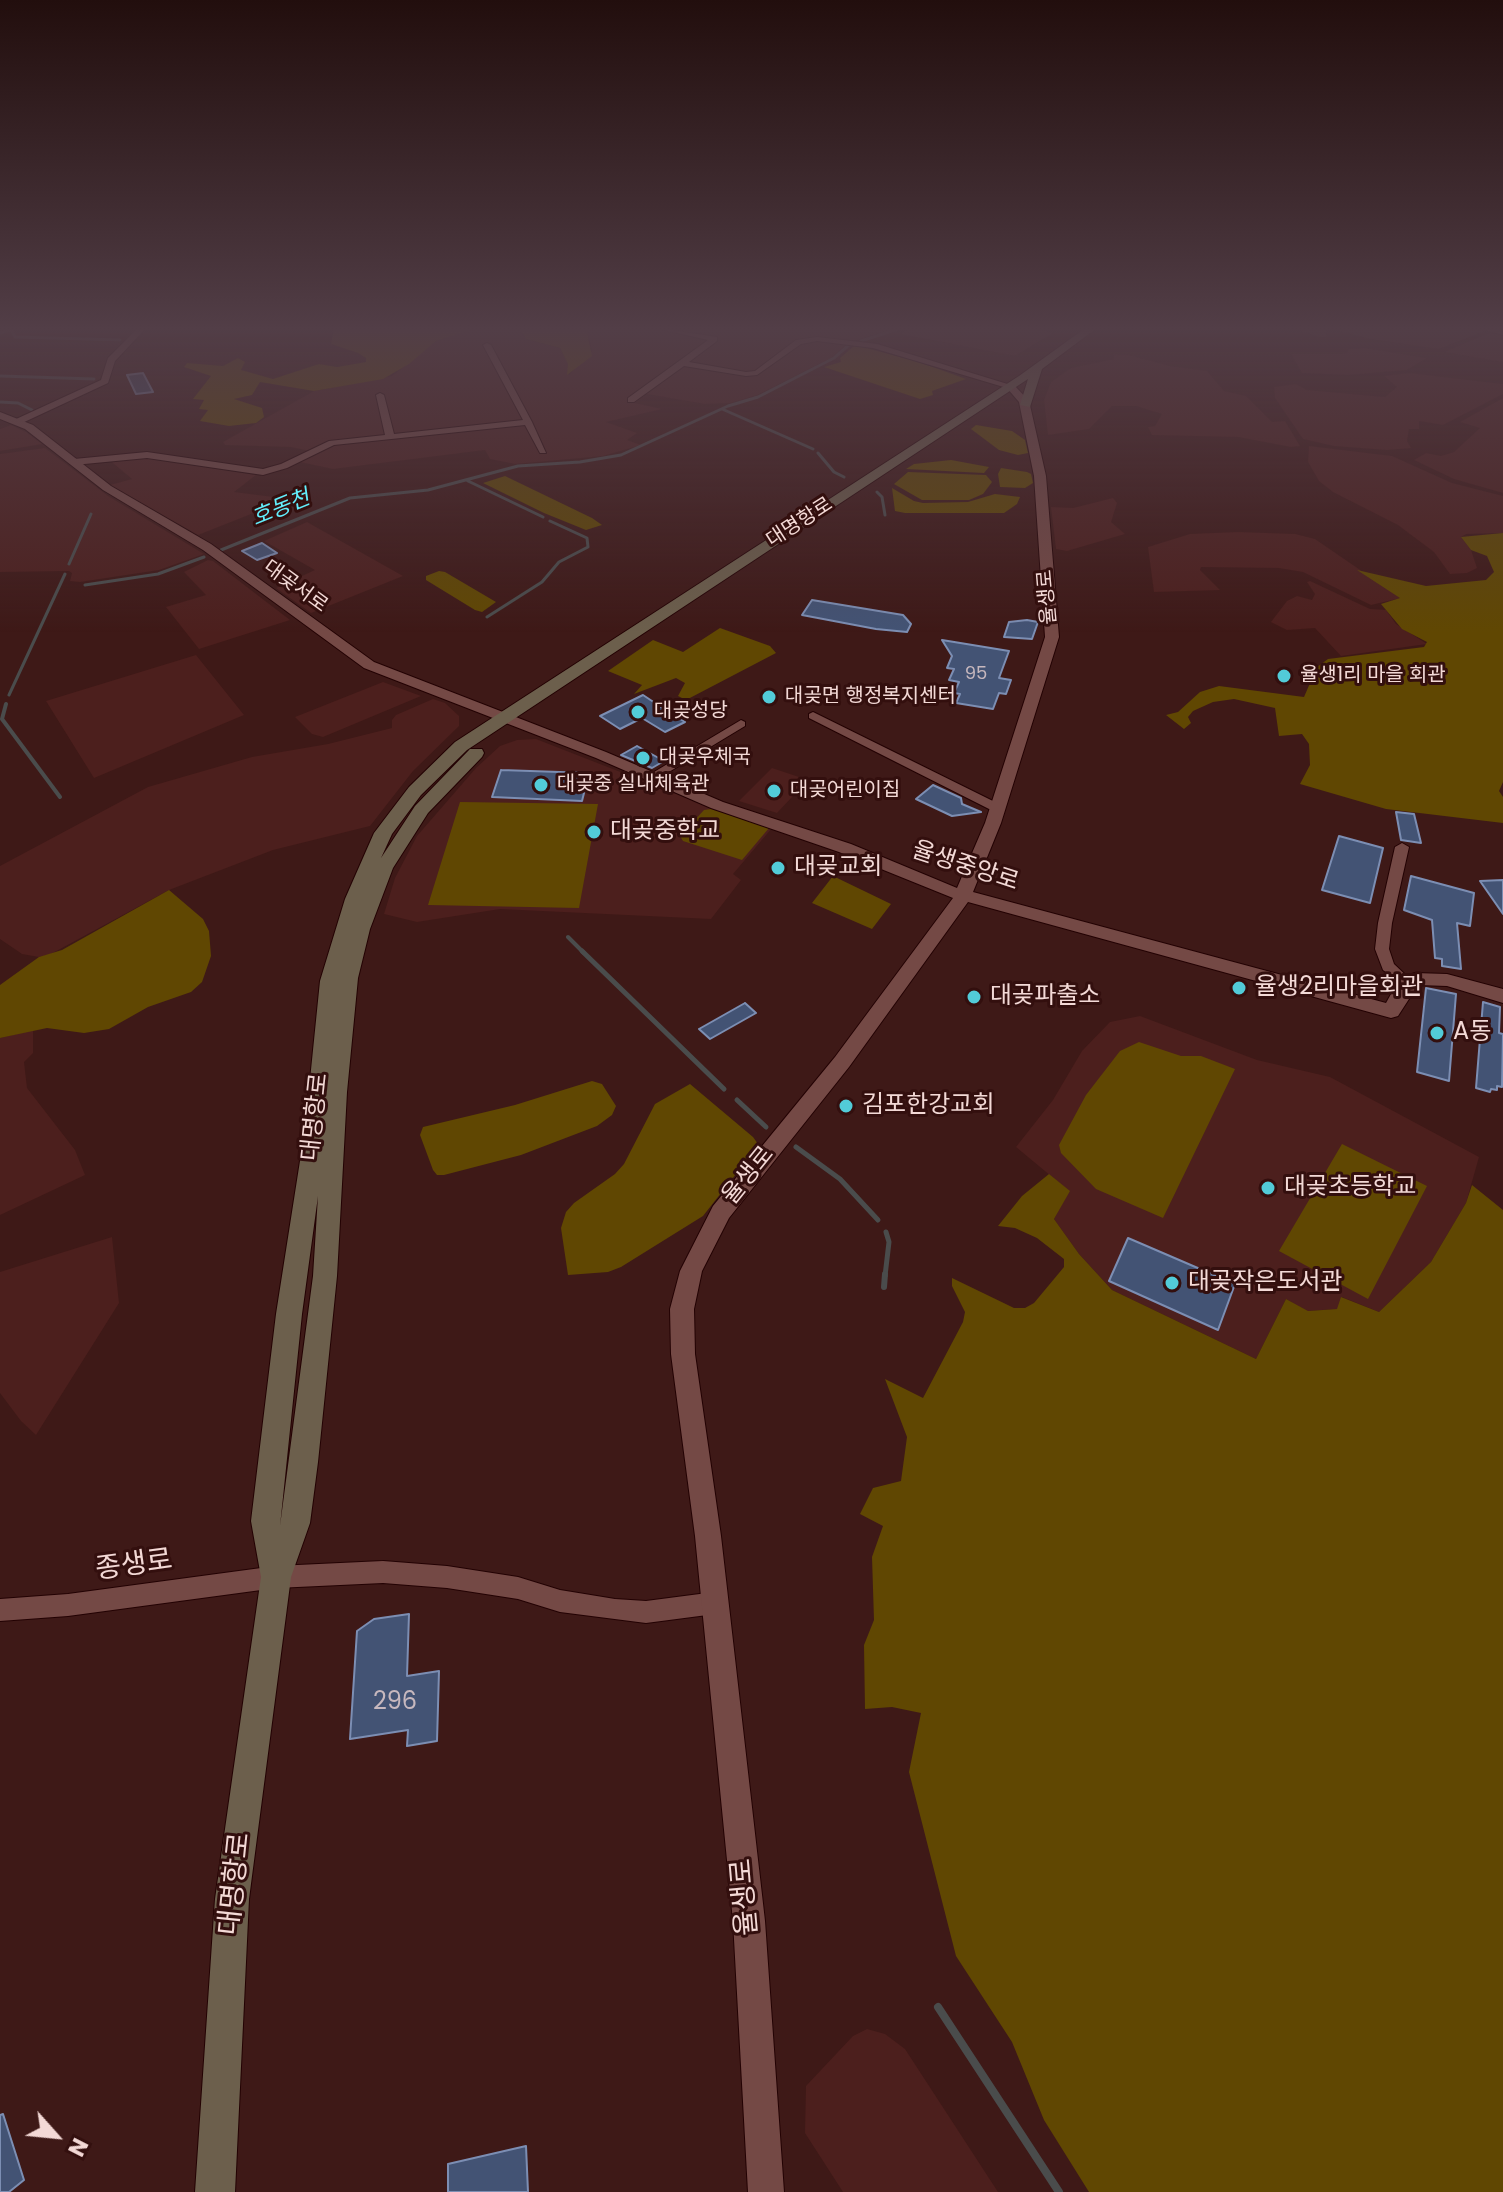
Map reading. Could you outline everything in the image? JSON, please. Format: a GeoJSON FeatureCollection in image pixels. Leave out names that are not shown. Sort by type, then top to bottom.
{"type":"FeatureCollection","features":[{"type":"Feature","properties":{"kind":"main road","name":"대명항로"},"geometry":{"type":"LineString","coordinates":[[276,1577],[265,1521],[334,966],[366,867],[394,817],[415,791],[461,746],[942,429]]}},
{"type":"Feature","properties":{"kind":"main road","name":"대명항로"},"geometry":{"type":"LineString","coordinates":[[215,2192],[232,1899],[276,1577],[296,1523],[304,1462],[325,1276],[341,1032],[348,978],[360,929],[378,881],[406,831],[438,789],[506,719]]}},
{"type":"Feature","properties":{"kind":"street","name":"대곶서로"},"geometry":{"type":"LineString","coordinates":[[30,429],[107,488],[207,547],[369,665],[506,719]]}},
{"type":"Feature","properties":{"kind":"street"},"geometry":{"type":"LineString","coordinates":[[388,429],[390,436]]}},
{"type":"Feature","properties":{"kind":"street"},"geometry":{"type":"LineString","coordinates":[[74,462],[147,455],[263,472],[284,466],[325,444],[456,429]]}},
{"type":"Feature","properties":{"kind":"street"},"geometry":{"type":"LineString","coordinates":[[532,429],[543,451]]}},
{"type":"Feature","properties":{"kind":"street","name":"율생로"},"geometry":{"type":"LineString","coordinates":[[766,2192],[749,1921],[715,1603],[683,1354],[682,1309],[691,1271],[721,1212],[842,1062],[963,895],[997,808],[1052,637],[1040,476],[1031,429]]}},
{"type":"Feature","properties":{"kind":"street"},"geometry":{"type":"LineString","coordinates":[[813,716],[997,808]]}},
{"type":"Feature","properties":{"kind":"street","name":"율생중앙로"},"geometry":{"type":"LineString","coordinates":[[506,719],[601,755],[717,805],[838,845],[963,895],[1391,1011],[1407,983]]}},
{"type":"Feature","properties":{"kind":"street"},"geometry":{"type":"LineString","coordinates":[[650,778],[741,724]]}},
{"type":"Feature","properties":{"kind":"street"},"geometry":{"type":"LineString","coordinates":[[1402,847],[1385,923],[1382,949],[1388,966],[1407,983],[1427,978],[1447,980],[1503,996]]}},
{"type":"Feature","properties":{"kind":"street"},"geometry":{"type":"LineString","coordinates":[[276,1577],[383,1572],[431,1575],[518,1588],[560,1601],[646,1612],[715,1603]]}},
{"type":"Feature","properties":{"kind":"street","name":"종생로"},"geometry":{"type":"LineString","coordinates":[[0,1610],[68,1605],[276,1577]]}},
{"type":"Feature","properties":{"kind":"shaded area"},"geometry":{"type":"Polygon","coordinates":[[[0,429],[20,429],[42,444],[0,451],[0,429]]]}},
{"type":"Feature","properties":{"kind":"shaded area"},"geometry":{"type":"Polygon","coordinates":[[[246,429],[627,429],[637,433],[627,440],[641,445],[603,456],[515,464],[490,459],[485,450],[333,469],[300,462],[314,452],[291,447],[225,445],[223,442],[246,429]]]}},
{"type":"Feature","properties":{"kind":"shaded area"},"geometry":{"type":"Polygon","coordinates":[[[971,429],[1012,431],[1025,440],[1028,453],[1018,455],[999,450],[971,429]]]}},
{"type":"Feature","properties":{"kind":"shaded area"},"geometry":{"type":"Polygon","coordinates":[[[1047,429],[1087,429],[1048,435],[1047,429]]]}},
{"type":"Feature","properties":{"kind":"shaded area"},"geometry":{"type":"Polygon","coordinates":[[[1149,429],[1290,429],[1300,446],[1238,437],[1152,435],[1149,429]]]}},
{"type":"Feature","properties":{"kind":"shaded area"},"geometry":{"type":"Polygon","coordinates":[[[1296,429],[1409,429],[1407,441],[1411,448],[1387,450],[1334,446],[1303,439],[1296,429]]]}},
{"type":"Feature","properties":{"kind":"shaded area"},"geometry":{"type":"Polygon","coordinates":[[[1479,429],[1503,429],[1503,493],[1454,479],[1414,460],[1426,453],[1441,456],[1454,452],[1479,429]]]}},
{"type":"Feature","properties":{"kind":"shaded area"},"geometry":{"type":"Polygon","coordinates":[[[1309,446],[1392,456],[1452,483],[1503,496],[1503,533],[1466,534],[1461,537],[1471,550],[1477,568],[1467,573],[1450,574],[1434,552],[1398,525],[1333,492],[1319,481],[1308,462],[1309,446]]]}},
{"type":"Feature","properties":{"kind":"shaded area"},"geometry":{"type":"Polygon","coordinates":[[[45,448],[108,496],[204,554],[159,570],[80,582],[70,581],[72,573],[69,571],[0,572],[0,454],[45,448]]]}},
{"type":"Feature","properties":{"kind":"shaded area"},"geometry":{"type":"Polygon","coordinates":[[[143,457],[256,475],[234,492],[289,499],[198,535],[110,485],[132,479],[108,459],[143,457]]]}},
{"type":"Feature","properties":{"kind":"shaded area"},"geometry":{"type":"Polygon","coordinates":[[[951,460],[989,467],[984,473],[906,469],[914,464],[951,460]]]}},
{"type":"Feature","properties":{"kind":"shaded area"},"geometry":{"type":"Polygon","coordinates":[[[1001,468],[1027,472],[1031,474],[1033,483],[1025,488],[1000,487],[998,474],[1001,468]]]}},
{"type":"Feature","properties":{"kind":"shaded area"},"geometry":{"type":"Polygon","coordinates":[[[908,472],[986,475],[992,482],[983,494],[969,500],[922,500],[894,484],[908,472]]]}},
{"type":"Feature","properties":{"kind":"shaded area"},"geometry":{"type":"Polygon","coordinates":[[[505,476],[602,525],[586,530],[483,483],[505,476]]]}},
{"type":"Feature","properties":{"kind":"shaded area"},"geometry":{"type":"Polygon","coordinates":[[[892,488],[923,503],[968,502],[995,494],[1020,497],[1017,504],[1004,513],[905,513],[895,511],[892,488]]]}},
{"type":"Feature","properties":{"kind":"shaded area"},"geometry":{"type":"Polygon","coordinates":[[[1113,498],[1117,503],[1111,522],[1125,534],[1067,551],[1056,549],[1051,507],[1073,508],[1113,498]]]}},
{"type":"Feature","properties":{"kind":"shaded area"},"geometry":{"type":"Polygon","coordinates":[[[307,522],[403,576],[311,613],[276,588],[315,570],[264,541],[307,522]]]}},
{"type":"Feature","properties":{"kind":"shaded area"},"geometry":{"type":"Polygon","coordinates":[[[1503,533],[1503,782],[1499,791],[1503,797],[1503,823],[1386,809],[1300,784],[1310,765],[1309,744],[1302,734],[1279,736],[1275,708],[1234,699],[1213,702],[1193,711],[1188,717],[1191,723],[1184,729],[1166,715],[1178,712],[1200,692],[1219,686],[1304,697],[1317,667],[1328,659],[1424,647],[1427,642],[1402,629],[1381,604],[1400,598],[1357,570],[1426,586],[1486,580],[1494,572],[1487,556],[1471,550],[1461,537],[1503,533]]]}},
{"type":"Feature","properties":{"kind":"shaded area"},"geometry":{"type":"Polygon","coordinates":[[[1190,534],[1295,534],[1315,539],[1401,598],[1371,605],[1303,572],[1279,568],[1201,567],[1200,570],[1220,590],[1154,592],[1148,547],[1190,534]]]}},
{"type":"Feature","properties":{"kind":"shaded area"},"geometry":{"type":"Polygon","coordinates":[[[208,560],[290,620],[199,649],[166,607],[206,595],[184,572],[208,560]]]}},
{"type":"Feature","properties":{"kind":"shaded area"},"geometry":{"type":"Polygon","coordinates":[[[439,571],[496,602],[482,612],[475,610],[426,580],[426,576],[439,571]]]}},
{"type":"Feature","properties":{"kind":"shaded area"},"geometry":{"type":"Polygon","coordinates":[[[1307,582],[1370,609],[1386,610],[1396,624],[1427,644],[1341,656],[1315,628],[1287,630],[1271,622],[1287,601],[1297,596],[1312,600],[1315,594],[1307,582]]]}},
{"type":"Feature","properties":{"kind":"shaded area"},"geometry":{"type":"Polygon","coordinates":[[[720,628],[770,646],[776,653],[686,700],[678,696],[685,683],[676,678],[634,694],[642,685],[608,671],[653,640],[683,652],[720,628]]]}},
{"type":"Feature","properties":{"kind":"shaded area"},"geometry":{"type":"Polygon","coordinates":[[[196,655],[244,715],[94,778],[46,701],[196,655]]]}},
{"type":"Feature","properties":{"kind":"shaded area"},"geometry":{"type":"Polygon","coordinates":[[[383,682],[421,696],[323,737],[312,734],[295,717],[383,682]]]}},
{"type":"Feature","properties":{"kind":"shaded area"},"geometry":{"type":"Polygon","coordinates":[[[433,699],[445,703],[459,716],[459,726],[413,771],[370,826],[273,850],[169,890],[49,955],[22,954],[0,939],[0,866],[148,787],[252,757],[328,744],[392,728],[396,715],[433,699]]]}},
{"type":"Feature","properties":{"kind":"shaded area","name":"대곶중학교"},"geometry":{"type":"Polygon","coordinates":[[[536,739],[772,828],[733,874],[741,880],[711,919],[500,909],[417,922],[384,914],[395,878],[417,836],[476,768],[500,746],[517,740],[536,739]]]}},
{"type":"Feature","properties":{"kind":"shaded area","name":"대곶어린이집"},"geometry":{"type":"Polygon","coordinates":[[[772,768],[808,780],[777,813],[739,801],[772,768]]]}},
{"type":"Feature","properties":{"kind":"shaded area"},"geometry":{"type":"Polygon","coordinates":[[[460,802],[598,804],[579,908],[428,905],[460,802]]]}},
{"type":"Feature","properties":{"kind":"shaded area"},"geometry":{"type":"Polygon","coordinates":[[[711,809],[769,828],[742,860],[683,841],[680,836],[704,810],[711,809]]]}},
{"type":"Feature","properties":{"kind":"shaded area"},"geometry":{"type":"Polygon","coordinates":[[[833,876],[891,904],[872,929],[812,903],[833,876]]]}},
{"type":"Feature","properties":{"kind":"shaded area"},"geometry":{"type":"Polygon","coordinates":[[[169,890],[203,919],[209,931],[211,956],[202,982],[191,992],[148,1007],[109,1029],[84,1033],[47,1028],[0,1038],[0,985],[39,957],[62,950],[169,890]]]}},
{"type":"Feature","properties":{"kind":"shaded area","name":"대곶초등학교"},"geometry":{"type":"Polygon","coordinates":[[[1140,1016],[1257,1060],[1330,1077],[1479,1157],[1466,1203],[1431,1262],[1379,1312],[1342,1297],[1338,1309],[1307,1311],[1286,1299],[1256,1359],[1112,1290],[1079,1254],[1054,1219],[1069,1191],[1016,1147],[1053,1100],[1082,1051],[1110,1022],[1140,1016]]]}},
{"type":"Feature","properties":{"kind":"shaded area"},"geometry":{"type":"Polygon","coordinates":[[[33,1030],[33,1053],[24,1062],[27,1088],[75,1150],[85,1175],[0,1215],[0,1038],[33,1030]]]}},
{"type":"Feature","properties":{"kind":"shaded area"},"geometry":{"type":"Polygon","coordinates":[[[1139,1042],[1181,1056],[1201,1056],[1235,1069],[1163,1218],[1096,1189],[1061,1153],[1059,1145],[1086,1095],[1120,1051],[1139,1042]]]}},
{"type":"Feature","properties":{"kind":"shaded area"},"geometry":{"type":"Polygon","coordinates":[[[592,1081],[602,1084],[616,1106],[612,1115],[597,1126],[521,1155],[444,1175],[437,1175],[433,1170],[420,1135],[423,1127],[515,1105],[592,1081]]]}},
{"type":"Feature","properties":{"kind":"shaded area"},"geometry":{"type":"Polygon","coordinates":[[[690,1084],[753,1137],[758,1144],[754,1151],[703,1216],[621,1267],[608,1272],[568,1275],[561,1228],[566,1212],[624,1164],[655,1104],[690,1084]]]}},
{"type":"Feature","properties":{"kind":"shaded area"},"geometry":{"type":"Polygon","coordinates":[[[1342,1144],[1427,1186],[1368,1299],[1279,1251],[1342,1144]]]}},
{"type":"Feature","properties":{"kind":"shaded area"},"geometry":{"type":"Polygon","coordinates":[[[1049,1174],[1070,1191],[1054,1219],[1079,1254],[1112,1290],[1256,1359],[1286,1299],[1308,1311],[1337,1309],[1341,1297],[1379,1312],[1431,1262],[1466,1203],[1472,1185],[1503,1210],[1503,2192],[1089,2192],[1044,2120],[1012,2042],[956,1956],[909,1772],[921,1713],[892,1707],[865,1709],[864,1645],[874,1620],[872,1557],[883,1526],[860,1514],[873,1488],[901,1481],[907,1437],[885,1379],[923,1398],[963,1322],[965,1312],[952,1286],[952,1278],[1014,1308],[1025,1308],[1034,1303],[1064,1267],[1064,1259],[1037,1238],[1015,1228],[998,1226],[1022,1196],[1049,1174]]]}},
{"type":"Feature","properties":{"kind":"shaded area"},"geometry":{"type":"Polygon","coordinates":[[[112,1237],[119,1303],[36,1435],[0,1393],[0,1272],[112,1237]]]}},
{"type":"Feature","properties":{"kind":"shaded area"},"geometry":{"type":"Polygon","coordinates":[[[867,2029],[885,2034],[905,2049],[998,2192],[843,2192],[805,2133],[806,2086],[853,2036],[867,2029]]]}},
{"type":"Feature","properties":{"kind":"building"},"geometry":{"type":"Polygon","coordinates":[[[262,543],[277,553],[257,560],[242,551],[262,543]]]}},
{"type":"Feature","properties":{"kind":"building"},"geometry":{"type":"Polygon","coordinates":[[[812,600],[903,615],[911,624],[907,632],[802,615],[812,600]]]}},
{"type":"Feature","properties":{"kind":"building"},"geometry":{"type":"Polygon","coordinates":[[[1009,622],[1038,622],[1032,639],[1004,637],[1009,622]]]}},
{"type":"Feature","properties":{"kind":"building"},"geometry":{"type":"Polygon","coordinates":[[[942,640],[1009,651],[999,678],[1011,680],[1006,694],[999,693],[993,709],[956,703],[960,694],[954,693],[959,682],[949,680],[954,669],[947,668],[952,656],[942,640]]]}},
{"type":"Feature","properties":{"kind":"building","name":"대곶성당"},"geometry":{"type":"Polygon","coordinates":[[[643,695],[685,722],[665,732],[642,718],[620,729],[600,716],[643,695]]]}},
{"type":"Feature","properties":{"kind":"building","name":"대곶우체국"},"geometry":{"type":"Polygon","coordinates":[[[637,746],[664,761],[652,768],[621,755],[637,746]]]}},
{"type":"Feature","properties":{"kind":"building","name":"대곶중 실내체육관"},"geometry":{"type":"Polygon","coordinates":[[[501,770],[589,773],[582,801],[492,797],[501,770]]]}},
{"type":"Feature","properties":{"kind":"building"},"geometry":{"type":"Polygon","coordinates":[[[933,785],[981,812],[952,816],[916,799],[933,785]]]}},
{"type":"Feature","properties":{"kind":"building"},"geometry":{"type":"Polygon","coordinates":[[[1396,812],[1414,814],[1421,843],[1401,840],[1396,812]]]}},
{"type":"Feature","properties":{"kind":"building"},"geometry":{"type":"Polygon","coordinates":[[[1339,836],[1383,848],[1370,903],[1322,890],[1339,836]]]}},
{"type":"Feature","properties":{"kind":"building"},"geometry":{"type":"Polygon","coordinates":[[[1411,876],[1474,893],[1470,926],[1457,923],[1461,969],[1442,966],[1442,959],[1435,958],[1432,920],[1404,910],[1411,876]]]}},
{"type":"Feature","properties":{"kind":"building"},"geometry":{"type":"Polygon","coordinates":[[[1503,880],[1503,914],[1480,881],[1503,880]]]}},
{"type":"Feature","properties":{"kind":"building","name":"A동"},"geometry":{"type":"Polygon","coordinates":[[[1426,988],[1456,994],[1449,1081],[1417,1072],[1426,988]]]}},
{"type":"Feature","properties":{"kind":"building"},"geometry":{"type":"Polygon","coordinates":[[[1483,1002],[1500,1007],[1499,1033],[1503,1034],[1502,1087],[1497,1086],[1497,1090],[1491,1089],[1490,1092],[1476,1088],[1483,1002]]]}},
{"type":"Feature","properties":{"kind":"building"},"geometry":{"type":"Polygon","coordinates":[[[745,1003],[756,1013],[710,1039],[699,1029],[745,1003]]]}},
{"type":"Feature","properties":{"kind":"building","name":"대곶작은도서관"},"geometry":{"type":"Polygon","coordinates":[[[1128,1238],[1235,1284],[1218,1330],[1109,1281],[1128,1238]]]}},
{"type":"Feature","properties":{"kind":"building"},"geometry":{"type":"Polygon","coordinates":[[[409,1614],[407,1676],[439,1671],[437,1741],[407,1746],[408,1730],[350,1739],[357,1631],[374,1619],[409,1614]]]}},
{"type":"Feature","properties":{"kind":"building"},"geometry":{"type":"Polygon","coordinates":[[[3,2114],[24,2180],[9,2192],[0,2192],[0,2115],[3,2114]]]}},
{"type":"Feature","properties":{"kind":"building"},"geometry":{"type":"Polygon","coordinates":[[[526,2146],[528,2192],[448,2192],[448,2164],[526,2146]]]}},
{"type":"Feature","properties":{"kind":"waterway","name":"호동천"},"geometry":{"type":"LineString","coordinates":[[221,550],[350,498],[428,490],[518,466],[580,462],[621,455],[677,429]]}},
{"type":"Feature","properties":{"kind":"waterway"},"geometry":{"type":"LineString","coordinates":[[768,429],[813,449]]}},
{"type":"Feature","properties":{"kind":"waterway"},"geometry":{"type":"LineString","coordinates":[[818,453],[834,472],[844,477]]}},
{"type":"Feature","properties":{"kind":"waterway"},"geometry":{"type":"LineString","coordinates":[[468,481],[543,517]]}},
{"type":"Feature","properties":{"kind":"waterway"},"geometry":{"type":"LineString","coordinates":[[877,492],[882,497],[885,515]]}},
{"type":"Feature","properties":{"kind":"waterway"},"geometry":{"type":"LineString","coordinates":[[69,564],[91,514]]}},
{"type":"Feature","properties":{"kind":"waterway"},"geometry":{"type":"LineString","coordinates":[[487,617],[542,582],[559,562],[588,547],[587,538],[550,521]]}},
{"type":"Feature","properties":{"kind":"waterway","name":"호동천"},"geometry":{"type":"LineString","coordinates":[[85,585],[158,574],[204,557]]}},
{"type":"Feature","properties":{"kind":"waterway"},"geometry":{"type":"LineString","coordinates":[[9,695],[65,574]]}},
{"type":"Feature","properties":{"kind":"waterway"},"geometry":{"type":"LineString","coordinates":[[6,704],[2,719],[60,797]]}},
{"type":"Feature","properties":{"kind":"waterway"},"geometry":{"type":"LineString","coordinates":[[568,937],[582,951]]}},
{"type":"Feature","properties":{"kind":"waterway"},"geometry":{"type":"LineString","coordinates":[[582,951],[724,1089]]}},
{"type":"Feature","properties":{"kind":"waterway"},"geometry":{"type":"LineString","coordinates":[[737,1100],[766,1127]]}},
{"type":"Feature","properties":{"kind":"waterway"},"geometry":{"type":"LineString","coordinates":[[796,1147],[840,1179],[878,1220]]}},
{"type":"Feature","properties":{"kind":"waterway"},"geometry":{"type":"LineString","coordinates":[[885,1276],[889,1242],[886,1232]]}},
{"type":"Feature","properties":{"kind":"waterway"},"geometry":{"type":"LineString","coordinates":[[884,1287],[885,1274]]}},
{"type":"Feature","properties":{"kind":"waterway"},"geometry":{"type":"LineString","coordinates":[[938,2007],[1059,2192]]}},
{"type":"Feature","properties":{"kind":"place","name":"율생1리 마을 회관"},"geometry":{"type":"Point","coordinates":[1284,676]}},
{"type":"Feature","properties":{"kind":"place","name":"대곶면 행정복지센터"},"geometry":{"type":"Point","coordinates":[769,697]}},
{"type":"Feature","properties":{"kind":"place","name":"대곶성당"},"geometry":{"type":"Point","coordinates":[638,712]}},
{"type":"Feature","properties":{"kind":"place","name":"대곶우체국"},"geometry":{"type":"Point","coordinates":[643,758]}},
{"type":"Feature","properties":{"kind":"place","name":"대곶중 실내체육관"},"geometry":{"type":"Point","coordinates":[541,785]}},
{"type":"Feature","properties":{"kind":"place","name":"대곶어린이집"},"geometry":{"type":"Point","coordinates":[774,791]}},
{"type":"Feature","properties":{"kind":"place","name":"대곶중학교"},"geometry":{"type":"Point","coordinates":[594,832]}},
{"type":"Feature","properties":{"kind":"place","name":"대곶교회"},"geometry":{"type":"Point","coordinates":[778,868]}},
{"type":"Feature","properties":{"kind":"place","name":"율생2리마을회관"},"geometry":{"type":"Point","coordinates":[1239,988]}},
{"type":"Feature","properties":{"kind":"place","name":"대곶파출소"},"geometry":{"type":"Point","coordinates":[974,997]}},
{"type":"Feature","properties":{"kind":"place","name":"A동"},"geometry":{"type":"Point","coordinates":[1437,1033]}},
{"type":"Feature","properties":{"kind":"place","name":"김포한강교회"},"geometry":{"type":"Point","coordinates":[846,1106]}},
{"type":"Feature","properties":{"kind":"place","name":"대곶초등학교"},"geometry":{"type":"Point","coordinates":[1268,1188]}},
{"type":"Feature","properties":{"kind":"place","name":"대곶작은도서관"},"geometry":{"type":"Point","coordinates":[1172,1283]}}]}
